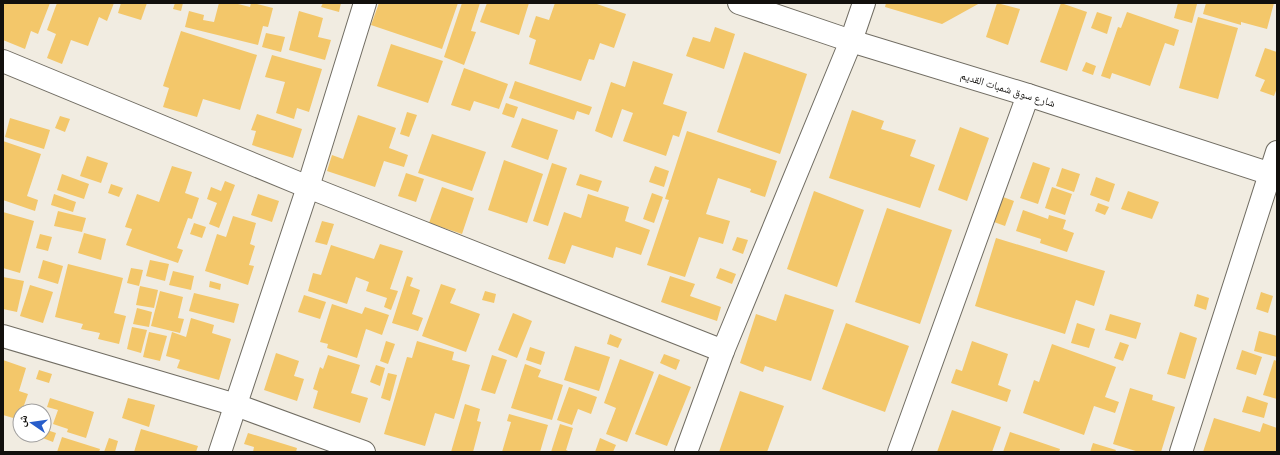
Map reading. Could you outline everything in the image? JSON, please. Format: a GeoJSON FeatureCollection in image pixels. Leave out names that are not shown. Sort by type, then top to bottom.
{"type":"FeatureCollection","features":[{"type":"Feature","properties":{"kind":"street"},"geometry":{"type":"LineString","coordinates":[[220,452],[308,187],[365,3]]}},
{"type":"Feature","properties":{"kind":"street","name":"شارع سوق شمبات القديم"},"geometry":{"type":"LineString","coordinates":[[739,3],[851,41],[1028,95],[1274,175]]}},
{"type":"Feature","properties":{"kind":"street"},"geometry":{"type":"LineString","coordinates":[[686,452],[723,351],[851,41],[864,3]]}},
{"type":"Feature","properties":{"kind":"street"},"geometry":{"type":"LineString","coordinates":[[3,61],[308,187],[723,351]]}},
{"type":"Feature","properties":{"kind":"street"},"geometry":{"type":"LineString","coordinates":[[899,452],[1028,95]]}},
{"type":"Feature","properties":{"kind":"street"},"geometry":{"type":"LineString","coordinates":[[1181,452],[1274,175],[1277,152]]}},
{"type":"Feature","properties":{"kind":"street"},"geometry":{"type":"LineString","coordinates":[[3,336],[236,405],[364,452]]}},
{"type":"Feature","properties":{"kind":"building"},"geometry":{"type":"Polygon","coordinates":[[[3,3],[50,3],[38,34],[31,31],[25,49],[3,40],[3,3]]]}},
{"type":"Feature","properties":{"kind":"building"},"geometry":{"type":"Polygon","coordinates":[[[57,3],[114,3],[107,21],[99,17],[88,46],[71,40],[62,64],[47,58],[56,34],[47,30],[57,3]]]}},
{"type":"Feature","properties":{"kind":"building"},"geometry":{"type":"Polygon","coordinates":[[[121,3],[147,3],[141,20],[118,13],[121,3]]]}},
{"type":"Feature","properties":{"kind":"building"},"geometry":{"type":"Polygon","coordinates":[[[175,3],[183,3],[181,11],[173,9],[175,3]]]}},
{"type":"Feature","properties":{"kind":"building"},"geometry":{"type":"Polygon","coordinates":[[[219,3],[234,3],[250,7],[251,3],[253,3],[273,8],[268,27],[263,26],[258,45],[185,27],[189,11],[204,15],[203,20],[214,22],[219,3]]]}},
{"type":"Feature","properties":{"kind":"building"},"geometry":{"type":"Polygon","coordinates":[[[323,3],[341,3],[339,12],[321,7],[323,3]]]}},
{"type":"Feature","properties":{"kind":"building"},"geometry":{"type":"Polygon","coordinates":[[[379,3],[458,3],[442,49],[371,25],[379,3]]]}},
{"type":"Feature","properties":{"kind":"building"},"geometry":{"type":"Polygon","coordinates":[[[462,3],[480,3],[471,31],[476,32],[464,65],[444,57],[462,3]]]}},
{"type":"Feature","properties":{"kind":"building"},"geometry":{"type":"Polygon","coordinates":[[[487,3],[529,3],[519,35],[480,22],[487,3]]]}},
{"type":"Feature","properties":{"kind":"building"},"geometry":{"type":"Polygon","coordinates":[[[555,3],[594,3],[626,14],[614,48],[600,43],[594,60],[589,59],[581,81],[529,64],[536,40],[529,37],[536,16],[549,20],[555,3]]]}},
{"type":"Feature","properties":{"kind":"building"},"geometry":{"type":"Polygon","coordinates":[[[886,3],[980,3],[942,24],[885,7],[886,3]]]}},
{"type":"Feature","properties":{"kind":"building"},"geometry":{"type":"Polygon","coordinates":[[[997,3],[1020,9],[1008,45],[986,37],[997,3]]]}},
{"type":"Feature","properties":{"kind":"building"},"geometry":{"type":"Polygon","coordinates":[[[1061,3],[1087,12],[1067,71],[1040,62],[1061,3]]]}},
{"type":"Feature","properties":{"kind":"building"},"geometry":{"type":"Polygon","coordinates":[[[1178,3],[1197,4],[1192,23],[1174,18],[1178,3]]]}},
{"type":"Feature","properties":{"kind":"building"},"geometry":{"type":"Polygon","coordinates":[[[1206,3],[1274,3],[1267,29],[1241,22],[1241,25],[1203,14],[1206,3]]]}},
{"type":"Feature","properties":{"kind":"building"},"geometry":{"type":"Polygon","coordinates":[[[299,11],[323,18],[318,37],[331,40],[325,60],[289,50],[299,11]]]}},
{"type":"Feature","properties":{"kind":"building"},"geometry":{"type":"Polygon","coordinates":[[[1097,12],[1112,17],[1107,34],[1091,28],[1097,12]]]}},
{"type":"Feature","properties":{"kind":"building"},"geometry":{"type":"Polygon","coordinates":[[[1127,12],[1179,30],[1174,46],[1165,43],[1150,86],[1112,73],[1110,79],[1101,76],[1118,27],[1121,28],[1127,12]]]}},
{"type":"Feature","properties":{"kind":"building"},"geometry":{"type":"Polygon","coordinates":[[[1198,17],[1238,28],[1218,99],[1179,88],[1198,17]]]}},
{"type":"Feature","properties":{"kind":"building"},"geometry":{"type":"Polygon","coordinates":[[[715,27],[735,34],[724,69],[686,56],[693,37],[710,42],[715,27]]]}},
{"type":"Feature","properties":{"kind":"building"},"geometry":{"type":"Polygon","coordinates":[[[181,31],[257,55],[240,110],[203,99],[197,117],[163,107],[169,88],[163,86],[181,31]]]}},
{"type":"Feature","properties":{"kind":"building"},"geometry":{"type":"Polygon","coordinates":[[[266,33],[285,37],[281,52],[262,47],[266,33]]]}},
{"type":"Feature","properties":{"kind":"building"},"geometry":{"type":"Polygon","coordinates":[[[391,44],[443,61],[428,103],[377,86],[391,44]]]}},
{"type":"Feature","properties":{"kind":"building"},"geometry":{"type":"Polygon","coordinates":[[[1265,48],[1277,52],[1277,88],[1274,96],[1260,91],[1265,80],[1255,76],[1265,48]]]}},
{"type":"Feature","properties":{"kind":"building"},"geometry":{"type":"Polygon","coordinates":[[[744,52],[807,74],[780,154],[717,132],[744,52]]]}},
{"type":"Feature","properties":{"kind":"building"},"geometry":{"type":"Polygon","coordinates":[[[272,55],[322,69],[309,112],[297,108],[294,119],[276,113],[285,82],[265,77],[272,55]]]}},
{"type":"Feature","properties":{"kind":"building"},"geometry":{"type":"Polygon","coordinates":[[[633,61],[673,74],[663,104],[687,112],[679,137],[673,135],[666,156],[623,141],[633,113],[622,109],[612,138],[595,131],[611,82],[625,87],[633,61]]]}},
{"type":"Feature","properties":{"kind":"building"},"geometry":{"type":"Polygon","coordinates":[[[1086,62],[1096,66],[1093,75],[1082,71],[1086,62]]]}},
{"type":"Feature","properties":{"kind":"building"},"geometry":{"type":"Polygon","coordinates":[[[464,68],[508,84],[499,109],[474,101],[470,111],[451,105],[464,68]]]}},
{"type":"Feature","properties":{"kind":"building"},"geometry":{"type":"Polygon","coordinates":[[[515,81],[592,107],[589,115],[577,111],[574,120],[509,98],[515,81]]]}},
{"type":"Feature","properties":{"kind":"building"},"geometry":{"type":"Polygon","coordinates":[[[506,103],[518,107],[514,118],[502,114],[506,103]]]}},
{"type":"Feature","properties":{"kind":"building"},"geometry":{"type":"Polygon","coordinates":[[[852,110],[884,121],[881,129],[916,140],[910,156],[935,165],[920,208],[829,178],[852,110]]]}},
{"type":"Feature","properties":{"kind":"building"},"geometry":{"type":"Polygon","coordinates":[[[407,112],[417,115],[409,137],[400,134],[407,112]]]}},
{"type":"Feature","properties":{"kind":"building"},"geometry":{"type":"Polygon","coordinates":[[[257,114],[302,129],[293,158],[252,145],[256,131],[251,130],[257,114]]]}},
{"type":"Feature","properties":{"kind":"building"},"geometry":{"type":"Polygon","coordinates":[[[358,115],[396,128],[389,148],[408,155],[404,167],[384,161],[375,187],[327,171],[332,155],[343,159],[358,115]]]}},
{"type":"Feature","properties":{"kind":"building"},"geometry":{"type":"Polygon","coordinates":[[[60,116],[70,119],[65,132],[55,128],[60,116]]]}},
{"type":"Feature","properties":{"kind":"building"},"geometry":{"type":"Polygon","coordinates":[[[10,118],[50,130],[44,149],[5,137],[10,118]]]}},
{"type":"Feature","properties":{"kind":"building"},"geometry":{"type":"Polygon","coordinates":[[[522,118],[558,130],[548,160],[511,147],[522,118]]]}},
{"type":"Feature","properties":{"kind":"building"},"geometry":{"type":"Polygon","coordinates":[[[960,127],[989,138],[967,201],[938,190],[960,127]]]}},
{"type":"Feature","properties":{"kind":"building"},"geometry":{"type":"Polygon","coordinates":[[[687,131],[777,161],[765,197],[750,192],[751,189],[718,178],[706,214],[730,221],[723,244],[699,237],[685,277],[647,265],[669,200],[665,199],[687,131]]]}},
{"type":"Feature","properties":{"kind":"building"},"geometry":{"type":"Polygon","coordinates":[[[432,134],[486,152],[472,191],[418,173],[432,134]]]}},
{"type":"Feature","properties":{"kind":"building"},"geometry":{"type":"Polygon","coordinates":[[[3,141],[41,154],[27,196],[38,200],[35,211],[3,200],[3,141]]]}},
{"type":"Feature","properties":{"kind":"building"},"geometry":{"type":"Polygon","coordinates":[[[87,156],[108,163],[101,183],[80,176],[87,156]]]}},
{"type":"Feature","properties":{"kind":"building"},"geometry":{"type":"Polygon","coordinates":[[[504,160],[543,174],[527,223],[488,210],[504,160]]]}},
{"type":"Feature","properties":{"kind":"building"},"geometry":{"type":"Polygon","coordinates":[[[1033,162],[1050,168],[1038,204],[1020,198],[1033,162]]]}},
{"type":"Feature","properties":{"kind":"building"},"geometry":{"type":"Polygon","coordinates":[[[552,163],[567,168],[548,226],[533,221],[552,163]]]}},
{"type":"Feature","properties":{"kind":"building"},"geometry":{"type":"Polygon","coordinates":[[[172,166],[192,172],[185,193],[199,198],[192,219],[188,218],[177,248],[183,250],[178,263],[126,245],[132,229],[125,227],[137,194],[159,202],[172,166]]]}},
{"type":"Feature","properties":{"kind":"building"},"geometry":{"type":"Polygon","coordinates":[[[655,166],[669,171],[664,187],[649,182],[655,166]]]}},
{"type":"Feature","properties":{"kind":"building"},"geometry":{"type":"Polygon","coordinates":[[[1062,168],[1080,174],[1074,192],[1056,186],[1062,168]]]}},
{"type":"Feature","properties":{"kind":"building"},"geometry":{"type":"Polygon","coordinates":[[[406,173],[424,179],[416,202],[398,196],[406,173]]]}},
{"type":"Feature","properties":{"kind":"building"},"geometry":{"type":"Polygon","coordinates":[[[62,174],[89,184],[84,199],[57,190],[62,174]]]}},
{"type":"Feature","properties":{"kind":"building"},"geometry":{"type":"Polygon","coordinates":[[[580,174],[602,181],[598,192],[576,185],[580,174]]]}},
{"type":"Feature","properties":{"kind":"building"},"geometry":{"type":"Polygon","coordinates":[[[1096,177],[1115,184],[1109,202],[1090,195],[1096,177]]]}},
{"type":"Feature","properties":{"kind":"building"},"geometry":{"type":"Polygon","coordinates":[[[225,181],[235,185],[219,228],[209,224],[217,203],[207,199],[211,187],[221,191],[225,181]]]}},
{"type":"Feature","properties":{"kind":"building"},"geometry":{"type":"Polygon","coordinates":[[[111,184],[123,188],[119,197],[108,193],[111,184]]]}},
{"type":"Feature","properties":{"kind":"building"},"geometry":{"type":"Polygon","coordinates":[[[442,187],[474,198],[462,234],[429,223],[442,187]]]}},
{"type":"Feature","properties":{"kind":"building"},"geometry":{"type":"Polygon","coordinates":[[[1052,187],[1072,194],[1065,215],[1045,208],[1052,187]]]}},
{"type":"Feature","properties":{"kind":"building"},"geometry":{"type":"Polygon","coordinates":[[[814,191],[864,210],[837,287],[787,269],[814,191]]]}},
{"type":"Feature","properties":{"kind":"building"},"geometry":{"type":"Polygon","coordinates":[[[1128,191],[1159,202],[1152,219],[1121,209],[1128,191]]]}},
{"type":"Feature","properties":{"kind":"building"},"geometry":{"type":"Polygon","coordinates":[[[652,193],[663,197],[654,223],[643,219],[652,193]]]}},
{"type":"Feature","properties":{"kind":"building"},"geometry":{"type":"Polygon","coordinates":[[[54,194],[76,202],[73,212],[51,205],[54,194]]]}},
{"type":"Feature","properties":{"kind":"building"},"geometry":{"type":"Polygon","coordinates":[[[258,194],[279,201],[272,222],[251,215],[258,194]]]}},
{"type":"Feature","properties":{"kind":"building"},"geometry":{"type":"Polygon","coordinates":[[[588,194],[629,207],[625,221],[650,230],[641,255],[616,247],[613,258],[572,245],[565,264],[548,259],[564,212],[581,218],[588,194]]]}},
{"type":"Feature","properties":{"kind":"building"},"geometry":{"type":"Polygon","coordinates":[[[1003,197],[1014,201],[1005,226],[994,222],[1003,197]]]}},
{"type":"Feature","properties":{"kind":"building"},"geometry":{"type":"Polygon","coordinates":[[[1098,203],[1109,207],[1105,215],[1095,211],[1098,203]]]}},
{"type":"Feature","properties":{"kind":"building"},"geometry":{"type":"Polygon","coordinates":[[[887,208],[952,230],[920,324],[855,302],[887,208]]]}},
{"type":"Feature","properties":{"kind":"building"},"geometry":{"type":"Polygon","coordinates":[[[1023,210],[1048,219],[1049,215],[1066,220],[1063,229],[1074,233],[1067,252],[1040,243],[1041,239],[1016,231],[1023,210]]]}},
{"type":"Feature","properties":{"kind":"building"},"geometry":{"type":"Polygon","coordinates":[[[58,211],[86,218],[82,232],[54,226],[58,211]]]}},
{"type":"Feature","properties":{"kind":"building"},"geometry":{"type":"Polygon","coordinates":[[[3,212],[34,221],[20,273],[3,268],[3,212]]]}},
{"type":"Feature","properties":{"kind":"building"},"geometry":{"type":"Polygon","coordinates":[[[233,216],[256,223],[250,244],[255,246],[249,265],[254,266],[248,285],[205,271],[217,234],[226,237],[233,216]]]}},
{"type":"Feature","properties":{"kind":"building"},"geometry":{"type":"Polygon","coordinates":[[[322,221],[334,224],[327,245],[315,242],[322,221]]]}},
{"type":"Feature","properties":{"kind":"building"},"geometry":{"type":"Polygon","coordinates":[[[194,223],[206,227],[202,238],[190,234],[194,223]]]}},
{"type":"Feature","properties":{"kind":"building"},"geometry":{"type":"Polygon","coordinates":[[[84,233],[106,239],[101,260],[78,253],[84,233]]]}},
{"type":"Feature","properties":{"kind":"building"},"geometry":{"type":"Polygon","coordinates":[[[40,234],[52,237],[48,251],[36,248],[40,234]]]}},
{"type":"Feature","properties":{"kind":"building"},"geometry":{"type":"Polygon","coordinates":[[[737,237],[748,240],[743,254],[732,250],[737,237]]]}},
{"type":"Feature","properties":{"kind":"building"},"geometry":{"type":"Polygon","coordinates":[[[996,238],[1105,271],[1094,306],[1076,300],[1065,334],[975,306],[996,238]]]}},
{"type":"Feature","properties":{"kind":"building"},"geometry":{"type":"Polygon","coordinates":[[[380,244],[403,251],[390,289],[398,291],[391,310],[384,307],[387,298],[366,291],[369,282],[356,277],[347,304],[308,291],[313,273],[321,275],[331,245],[374,259],[380,244]]]}},
{"type":"Feature","properties":{"kind":"building"},"geometry":{"type":"Polygon","coordinates":[[[43,260],[63,266],[58,284],[38,278],[43,260]]]}},
{"type":"Feature","properties":{"kind":"building"},"geometry":{"type":"Polygon","coordinates":[[[150,260],[169,264],[165,281],[146,276],[150,260]]]}},
{"type":"Feature","properties":{"kind":"building"},"geometry":{"type":"Polygon","coordinates":[[[68,264],[123,278],[114,313],[126,316],[119,344],[98,339],[100,333],[81,329],[83,324],[55,317],[68,264]]]}},
{"type":"Feature","properties":{"kind":"building"},"geometry":{"type":"Polygon","coordinates":[[[131,268],[143,270],[139,286],[127,283],[131,268]]]}},
{"type":"Feature","properties":{"kind":"building"},"geometry":{"type":"Polygon","coordinates":[[[720,268],[736,274],[732,284],[716,278],[720,268]]]}},
{"type":"Feature","properties":{"kind":"building"},"geometry":{"type":"Polygon","coordinates":[[[173,271],[194,276],[191,290],[169,285],[173,271]]]}},
{"type":"Feature","properties":{"kind":"building"},"geometry":{"type":"Polygon","coordinates":[[[407,276],[413,278],[410,286],[420,290],[412,314],[423,318],[418,331],[392,323],[407,276]]]}},
{"type":"Feature","properties":{"kind":"building"},"geometry":{"type":"Polygon","coordinates":[[[670,276],[695,284],[690,296],[721,307],[717,321],[661,302],[670,276]]]}},
{"type":"Feature","properties":{"kind":"building"},"geometry":{"type":"Polygon","coordinates":[[[3,277],[24,281],[17,312],[3,309],[3,277]]]}},
{"type":"Feature","properties":{"kind":"building"},"geometry":{"type":"Polygon","coordinates":[[[210,281],[221,284],[220,290],[209,287],[210,281]]]}},
{"type":"Feature","properties":{"kind":"building"},"geometry":{"type":"Polygon","coordinates":[[[441,284],[456,289],[450,303],[480,314],[466,352],[422,336],[441,284]]]}},
{"type":"Feature","properties":{"kind":"building"},"geometry":{"type":"Polygon","coordinates":[[[30,285],[53,292],[43,323],[20,316],[30,285]]]}},
{"type":"Feature","properties":{"kind":"building"},"geometry":{"type":"Polygon","coordinates":[[[140,286],[158,290],[154,308],[136,305],[140,286]]]}},
{"type":"Feature","properties":{"kind":"building"},"geometry":{"type":"Polygon","coordinates":[[[160,291],[183,297],[178,318],[184,319],[180,333],[151,326],[160,291]]]}},
{"type":"Feature","properties":{"kind":"building"},"geometry":{"type":"Polygon","coordinates":[[[485,291],[496,294],[494,303],[482,300],[485,291]]]}},
{"type":"Feature","properties":{"kind":"building"},"geometry":{"type":"Polygon","coordinates":[[[1261,292],[1273,296],[1268,313],[1256,309],[1261,292]]]}},
{"type":"Feature","properties":{"kind":"building"},"geometry":{"type":"Polygon","coordinates":[[[194,293],[239,304],[234,323],[189,311],[194,293]]]}},
{"type":"Feature","properties":{"kind":"building"},"geometry":{"type":"Polygon","coordinates":[[[785,294],[834,310],[811,381],[765,366],[763,372],[740,363],[756,314],[776,321],[785,294]]]}},
{"type":"Feature","properties":{"kind":"building"},"geometry":{"type":"Polygon","coordinates":[[[1197,294],[1209,298],[1206,310],[1194,306],[1197,294]]]}},
{"type":"Feature","properties":{"kind":"building"},"geometry":{"type":"Polygon","coordinates":[[[304,295],[326,302],[320,319],[298,312],[304,295]]]}},
{"type":"Feature","properties":{"kind":"building"},"geometry":{"type":"Polygon","coordinates":[[[332,304],[362,314],[365,307],[389,315],[382,335],[366,329],[357,358],[327,348],[328,344],[320,342],[332,304]]]}},
{"type":"Feature","properties":{"kind":"building"},"geometry":{"type":"Polygon","coordinates":[[[137,308],[152,312],[149,327],[133,324],[137,308]]]}},
{"type":"Feature","properties":{"kind":"building"},"geometry":{"type":"Polygon","coordinates":[[[513,313],[532,321],[517,358],[498,350],[513,313]]]}},
{"type":"Feature","properties":{"kind":"building"},"geometry":{"type":"Polygon","coordinates":[[[1110,314],[1141,323],[1136,339],[1105,330],[1110,314]]]}},
{"type":"Feature","properties":{"kind":"building"},"geometry":{"type":"Polygon","coordinates":[[[191,318],[214,325],[212,333],[231,339],[219,380],[177,368],[180,360],[166,356],[172,332],[186,337],[191,318]]]}},
{"type":"Feature","properties":{"kind":"building"},"geometry":{"type":"Polygon","coordinates":[[[846,323],[909,346],[885,412],[822,389],[846,323]]]}},
{"type":"Feature","properties":{"kind":"building"},"geometry":{"type":"Polygon","coordinates":[[[1077,323],[1095,329],[1089,348],[1071,343],[1077,323]]]}},
{"type":"Feature","properties":{"kind":"building"},"geometry":{"type":"Polygon","coordinates":[[[132,327],[147,330],[141,353],[127,349],[132,327]]]}},
{"type":"Feature","properties":{"kind":"building"},"geometry":{"type":"Polygon","coordinates":[[[1259,331],[1277,336],[1277,357],[1254,351],[1259,331]]]}},
{"type":"Feature","properties":{"kind":"building"},"geometry":{"type":"Polygon","coordinates":[[[149,332],[167,336],[160,361],[143,357],[149,332]]]}},
{"type":"Feature","properties":{"kind":"building"},"geometry":{"type":"Polygon","coordinates":[[[1180,332],[1197,338],[1185,379],[1167,374],[1180,332]]]}},
{"type":"Feature","properties":{"kind":"building"},"geometry":{"type":"Polygon","coordinates":[[[610,334],[622,339],[618,348],[607,344],[610,334]]]}},
{"type":"Feature","properties":{"kind":"building"},"geometry":{"type":"Polygon","coordinates":[[[386,341],[395,344],[388,364],[380,361],[386,341]]]}},
{"type":"Feature","properties":{"kind":"building"},"geometry":{"type":"Polygon","coordinates":[[[417,341],[454,352],[452,360],[470,365],[454,419],[435,413],[425,446],[384,434],[407,357],[412,358],[417,341]]]}},
{"type":"Feature","properties":{"kind":"building"},"geometry":{"type":"Polygon","coordinates":[[[972,341],[1008,354],[998,385],[1011,390],[1007,402],[951,383],[956,369],[962,371],[972,341]]]}},
{"type":"Feature","properties":{"kind":"building"},"geometry":{"type":"Polygon","coordinates":[[[1120,342],[1129,345],[1123,361],[1114,358],[1120,342]]]}},
{"type":"Feature","properties":{"kind":"building"},"geometry":{"type":"Polygon","coordinates":[[[1052,344],[1116,367],[1105,397],[1119,402],[1115,413],[1094,406],[1084,435],[1023,413],[1034,380],[1039,382],[1052,344]]]}},
{"type":"Feature","properties":{"kind":"building"},"geometry":{"type":"Polygon","coordinates":[[[575,346],[610,357],[599,391],[564,380],[575,346]]]}},
{"type":"Feature","properties":{"kind":"building"},"geometry":{"type":"Polygon","coordinates":[[[530,347],[545,352],[541,365],[526,360],[530,347]]]}},
{"type":"Feature","properties":{"kind":"building"},"geometry":{"type":"Polygon","coordinates":[[[1242,350],[1262,357],[1256,375],[1236,369],[1242,350]]]}},
{"type":"Feature","properties":{"kind":"building"},"geometry":{"type":"Polygon","coordinates":[[[276,353],[299,361],[294,376],[304,379],[297,401],[264,390],[276,353]]]}},
{"type":"Feature","properties":{"kind":"building"},"geometry":{"type":"Polygon","coordinates":[[[664,354],[680,360],[676,370],[660,363],[664,354]]]}},
{"type":"Feature","properties":{"kind":"building"},"geometry":{"type":"Polygon","coordinates":[[[328,355],[360,365],[351,393],[368,398],[360,423],[313,408],[318,391],[313,389],[320,367],[323,369],[328,355]]]}},
{"type":"Feature","properties":{"kind":"building"},"geometry":{"type":"Polygon","coordinates":[[[492,355],[507,360],[495,394],[481,390],[492,355]]]}},
{"type":"Feature","properties":{"kind":"building"},"geometry":{"type":"Polygon","coordinates":[[[620,359],[654,372],[627,442],[606,434],[616,408],[604,403],[620,359]]]}},
{"type":"Feature","properties":{"kind":"building"},"geometry":{"type":"Polygon","coordinates":[[[3,360],[26,368],[19,391],[28,394],[25,403],[12,403],[12,418],[3,415],[3,360]]]}},
{"type":"Feature","properties":{"kind":"building"},"geometry":{"type":"Polygon","coordinates":[[[1274,360],[1277,361],[1277,399],[1263,395],[1274,360]]]}},
{"type":"Feature","properties":{"kind":"building"},"geometry":{"type":"Polygon","coordinates":[[[525,364],[541,370],[538,377],[563,385],[552,420],[511,408],[525,364]]]}},
{"type":"Feature","properties":{"kind":"building"},"geometry":{"type":"Polygon","coordinates":[[[376,365],[385,368],[380,386],[370,382],[376,365]]]}},
{"type":"Feature","properties":{"kind":"building"},"geometry":{"type":"Polygon","coordinates":[[[39,370],[52,374],[49,383],[36,379],[39,370]]]}},
{"type":"Feature","properties":{"kind":"building"},"geometry":{"type":"Polygon","coordinates":[[[388,373],[397,375],[390,401],[381,398],[388,373]]]}},
{"type":"Feature","properties":{"kind":"building"},"geometry":{"type":"Polygon","coordinates":[[[659,374],[691,387],[667,446],[635,434],[659,374]]]}},
{"type":"Feature","properties":{"kind":"building"},"geometry":{"type":"Polygon","coordinates":[[[569,387],[597,397],[591,414],[578,409],[572,425],[557,420],[569,387]]]}},
{"type":"Feature","properties":{"kind":"building"},"geometry":{"type":"Polygon","coordinates":[[[1130,388],[1153,395],[1152,400],[1175,407],[1161,452],[1139,452],[1113,444],[1130,388]]]}},
{"type":"Feature","properties":{"kind":"building"},"geometry":{"type":"Polygon","coordinates":[[[740,391],[784,406],[767,452],[719,452],[740,391]]]}},
{"type":"Feature","properties":{"kind":"building"},"geometry":{"type":"Polygon","coordinates":[[[1247,396],[1268,403],[1264,418],[1242,412],[1247,396]]]}},
{"type":"Feature","properties":{"kind":"building"},"geometry":{"type":"Polygon","coordinates":[[[50,398],[94,412],[86,438],[67,432],[68,429],[53,424],[58,410],[52,408],[52,403],[48,403],[50,398]]]}},
{"type":"Feature","properties":{"kind":"building"},"geometry":{"type":"Polygon","coordinates":[[[128,398],[155,405],[149,427],[122,418],[128,398]]]}},
{"type":"Feature","properties":{"kind":"building"},"geometry":{"type":"Polygon","coordinates":[[[465,404],[480,409],[477,421],[481,422],[473,452],[451,452],[465,404]]]}},
{"type":"Feature","properties":{"kind":"building"},"geometry":{"type":"Polygon","coordinates":[[[952,410],[1001,427],[992,452],[937,452],[952,410]]]}},
{"type":"Feature","properties":{"kind":"building"},"geometry":{"type":"Polygon","coordinates":[[[509,414],[548,425],[540,452],[502,452],[511,422],[507,421],[509,414]]]}},
{"type":"Feature","properties":{"kind":"building"},"geometry":{"type":"Polygon","coordinates":[[[1214,418],[1260,432],[1263,423],[1277,428],[1277,452],[1203,452],[1214,418]]]}},
{"type":"Feature","properties":{"kind":"building"},"geometry":{"type":"Polygon","coordinates":[[[560,424],[573,428],[566,450],[570,452],[551,452],[560,424]]]}},
{"type":"Feature","properties":{"kind":"building"},"geometry":{"type":"Polygon","coordinates":[[[141,429],[198,446],[196,452],[134,452],[141,429]]]}},
{"type":"Feature","properties":{"kind":"building"},"geometry":{"type":"Polygon","coordinates":[[[52,432],[56,433],[52,442],[52,432]]]}},
{"type":"Feature","properties":{"kind":"building"},"geometry":{"type":"Polygon","coordinates":[[[1010,432],[1060,449],[1059,452],[1003,452],[1010,432]]]}},
{"type":"Feature","properties":{"kind":"building"},"geometry":{"type":"Polygon","coordinates":[[[248,433],[297,448],[296,452],[253,452],[254,447],[244,444],[248,433]]]}},
{"type":"Feature","properties":{"kind":"building"},"geometry":{"type":"Polygon","coordinates":[[[62,437],[100,449],[99,452],[57,452],[62,437]]]}},
{"type":"Feature","properties":{"kind":"building"},"geometry":{"type":"Polygon","coordinates":[[[109,438],[118,441],[115,452],[104,452],[109,438]]]}},
{"type":"Feature","properties":{"kind":"building"},"geometry":{"type":"Polygon","coordinates":[[[600,438],[616,445],[613,452],[595,452],[600,438]]]}},
{"type":"Feature","properties":{"kind":"building"},"geometry":{"type":"Polygon","coordinates":[[[1093,443],[1116,450],[1115,452],[1090,452],[1093,443]]]}}]}
